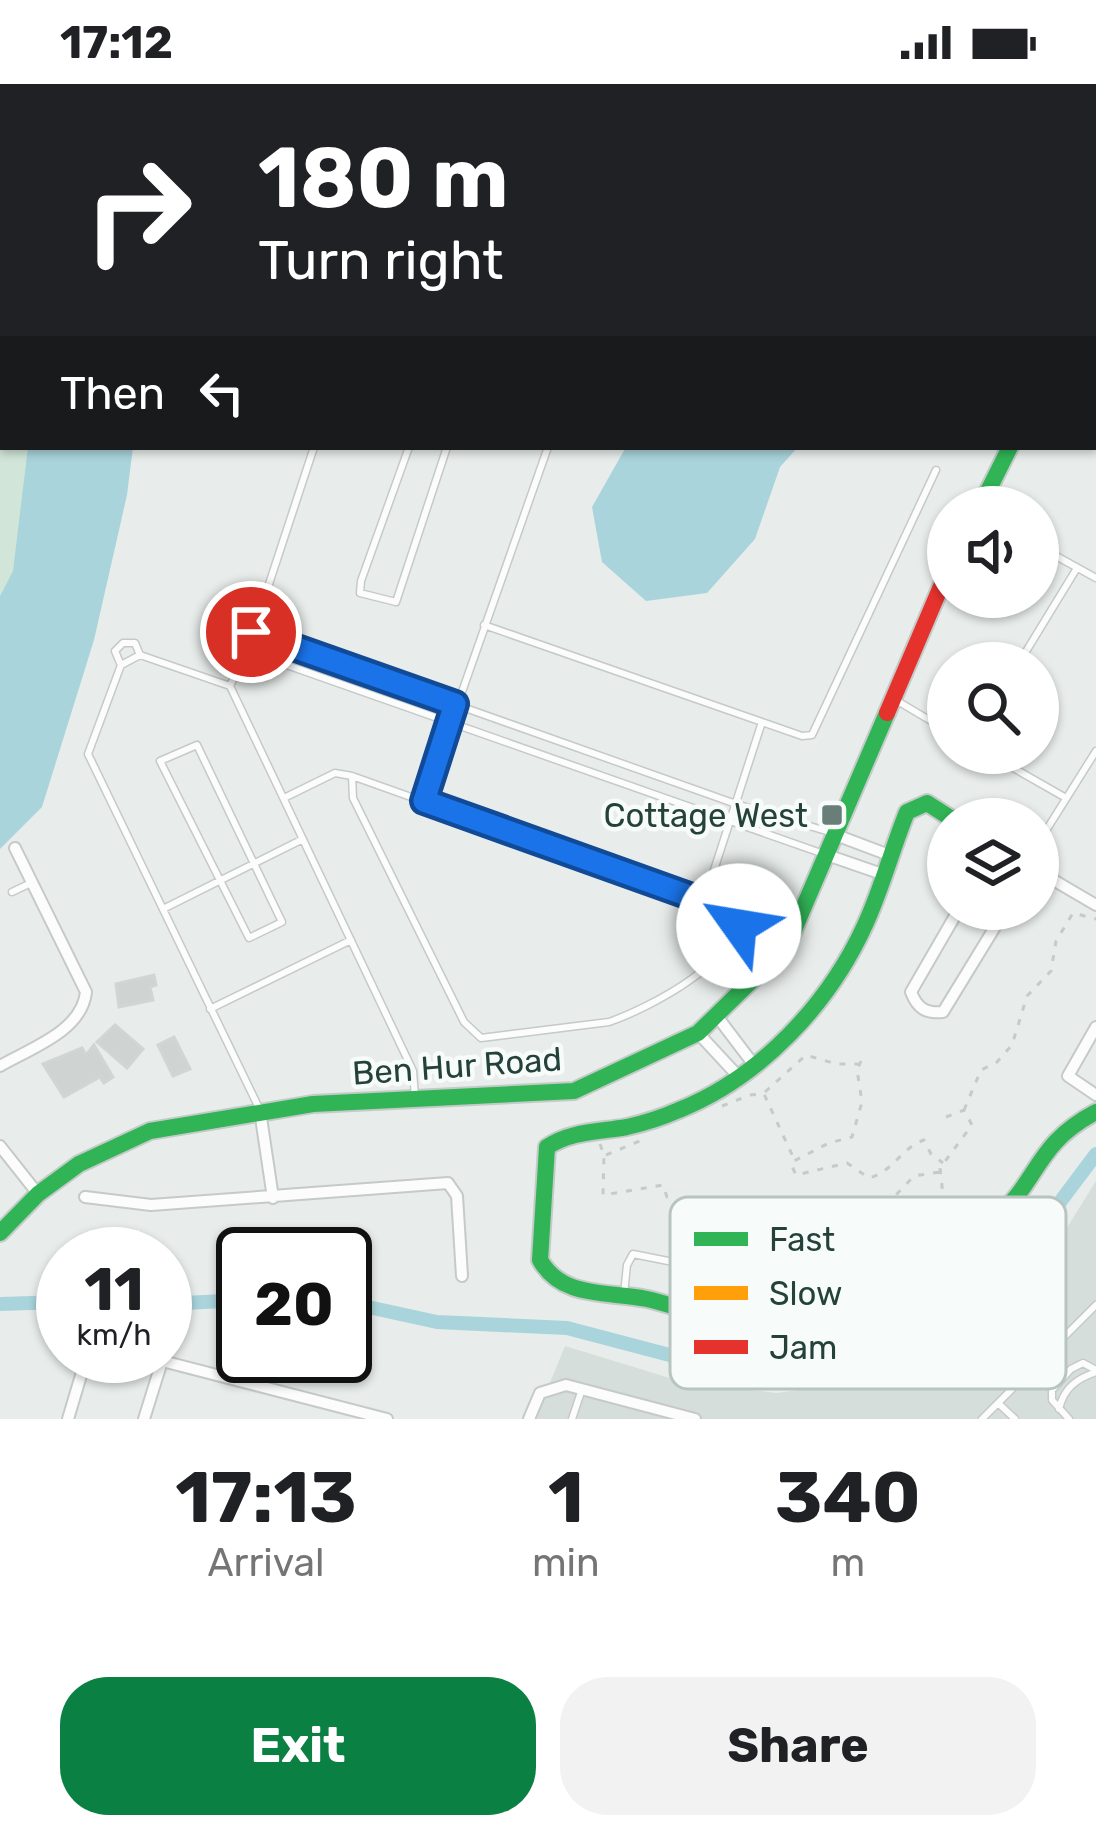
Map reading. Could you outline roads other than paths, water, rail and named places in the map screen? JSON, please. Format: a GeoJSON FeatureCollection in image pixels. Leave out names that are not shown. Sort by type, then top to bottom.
{"type":"FeatureCollection","features":[{"type":"Feature","properties":{"kind":"street"},"geometry":{"type":"LineString","coordinates":[[990,486],[1008,450]]}},
{"type":"Feature","properties":{"kind":"street","name":"Ben Hur Road"},"geometry":{"type":"LineString","coordinates":[[0,1233],[38,1194],[80,1164],[122,1141],[195,1120],[313,1104],[574,1091],[698,1033],[787,946],[928,618]]}},
{"type":"Feature","properties":{"kind":"street"},"geometry":{"type":"LineString","coordinates":[[670,1305],[559,1286],[545,1274],[540,1260],[547,1147],[559,1137],[597,1133],[684,1108],[746,1070],[805,1019],[859,940],[907,812],[927,804]]}},
{"type":"Feature","properties":{"kind":"street"},"geometry":{"type":"LineString","coordinates":[[836,835],[889,855]]}},
{"type":"Feature","properties":{"kind":"street"},"geometry":{"type":"LineString","coordinates":[[0,1066],[76,1020],[85,1007],[86,992],[15,848]]}},
{"type":"Feature","properties":{"kind":"street"},"geometry":{"type":"LineString","coordinates":[[827,855],[882,874]]}},
{"type":"Feature","properties":{"kind":"street"},"geometry":{"type":"LineString","coordinates":[[1059,883],[1096,905]]}},
{"type":"Feature","properties":{"kind":"street"},"geometry":{"type":"LineString","coordinates":[[947,930],[911,992],[916,1005],[930,1013],[943,1012],[993,930]]}},
{"type":"Feature","properties":{"kind":"street"},"geometry":{"type":"LineString","coordinates":[[716,1015],[737,1043],[746,1070]]}},
{"type":"Feature","properties":{"kind":"street"},"geometry":{"type":"LineString","coordinates":[[1096,1027],[1092,1044],[1068,1076],[1096,1095]]}},
{"type":"Feature","properties":{"kind":"street"},"geometry":{"type":"LineString","coordinates":[[698,1033],[746,1070]]}},
{"type":"Feature","properties":{"kind":"street"},"geometry":{"type":"LineString","coordinates":[[260,1111],[273,1198]]}},
{"type":"Feature","properties":{"kind":"street"},"geometry":{"type":"LineString","coordinates":[[1011,1197],[1056,1134],[1096,1112]]}},
{"type":"Feature","properties":{"kind":"street"},"geometry":{"type":"LineString","coordinates":[[0,1146],[38,1194]]}},
{"type":"Feature","properties":{"kind":"street"},"geometry":{"type":"LineString","coordinates":[[85,1197],[151,1204],[448,1183],[457,1196],[462,1276]]}},
{"type":"Feature","properties":{"kind":"street"},"geometry":{"type":"LineString","coordinates":[[192,1366],[387,1419]]}},
{"type":"Feature","properties":{"kind":"street"},"geometry":{"type":"LineString","coordinates":[[68,1419],[79,1383]]}},
{"type":"Feature","properties":{"kind":"street"},"geometry":{"type":"LineString","coordinates":[[144,1419],[155,1383]]}},
{"type":"Feature","properties":{"kind":"street"},"geometry":{"type":"LineString","coordinates":[[530,1419],[534,1402],[553,1386],[695,1419]]}},
{"type":"Feature","properties":{"kind":"lane"},"geometry":{"type":"LineString","coordinates":[[230,686],[247,651],[313,450]]}},
{"type":"Feature","properties":{"kind":"lane"},"geometry":{"type":"LineString","coordinates":[[408,450],[361,581],[360,593],[386,602],[396,602],[446,450]]}},
{"type":"Feature","properties":{"kind":"lane"},"geometry":{"type":"LineString","coordinates":[[424,801],[547,450]]}},
{"type":"Feature","properties":{"kind":"lane"},"geometry":{"type":"LineString","coordinates":[[484,626],[802,736],[812,735],[936,470]]}},
{"type":"Feature","properties":{"kind":"lane"},"geometry":{"type":"LineString","coordinates":[[1059,558],[1096,578]]}},
{"type":"Feature","properties":{"kind":"lane"},"geometry":{"type":"LineString","coordinates":[[1031,642],[1077,568]]}},
{"type":"Feature","properties":{"kind":"lane"},"geometry":{"type":"LineString","coordinates":[[251,632],[836,835]]}},
{"type":"Feature","properties":{"kind":"lane"},"geometry":{"type":"LineString","coordinates":[[121,665],[115,651],[123,643],[134,643],[140,655],[230,686],[413,1071],[416,1101]]}},
{"type":"Feature","properties":{"kind":"lane"},"geometry":{"type":"LineString","coordinates":[[247,651],[827,855]]}},
{"type":"Feature","properties":{"kind":"lane"},"geometry":{"type":"LineString","coordinates":[[140,655],[121,665],[88,754],[260,1111]]}},
{"type":"Feature","properties":{"kind":"lane"},"geometry":{"type":"LineString","coordinates":[[894,699],[927,718]]}},
{"type":"Feature","properties":{"kind":"lane"},"geometry":{"type":"LineString","coordinates":[[704,901],[762,722]]}},
{"type":"Feature","properties":{"kind":"lane"},"geometry":{"type":"LineString","coordinates":[[197,745],[256,863],[282,922],[249,938],[160,761],[197,745]]}},
{"type":"Feature","properties":{"kind":"lane"},"geometry":{"type":"LineString","coordinates":[[1059,809],[1096,751]]}},
{"type":"Feature","properties":{"kind":"lane"},"geometry":{"type":"LineString","coordinates":[[283,798],[335,773],[352,776],[734,912],[739,926],[732,943],[680,988],[609,1022],[481,1038],[464,1022],[353,798],[352,776]]}},
{"type":"Feature","properties":{"kind":"lane"},"geometry":{"type":"LineString","coordinates":[[1024,774],[1066,798]]}},
{"type":"Feature","properties":{"kind":"lane"},"geometry":{"type":"LineString","coordinates":[[163,909],[302,839]]}},
{"type":"Feature","properties":{"kind":"lane"},"geometry":{"type":"LineString","coordinates":[[859,865],[866,847]]}},
{"type":"Feature","properties":{"kind":"lane"},"geometry":{"type":"LineString","coordinates":[[12,892],[32,882]]}},
{"type":"Feature","properties":{"kind":"lane"},"geometry":{"type":"LineString","coordinates":[[210,1009],[351,940]]}},
{"type":"Feature","properties":{"kind":"lane"},"geometry":{"type":"LineString","coordinates":[[721,1055],[737,1043]]}},
{"type":"Feature","properties":{"kind":"lane"},"geometry":{"type":"LineString","coordinates":[[624,1295],[633,1254],[670,1261]]}},
{"type":"Feature","properties":{"kind":"lane"},"geometry":{"type":"LineString","coordinates":[[1066,1335],[1096,1304]]}},
{"type":"Feature","properties":{"kind":"lane"},"geometry":{"type":"LineString","coordinates":[[1086,1315],[1096,1325]]}},
{"type":"Feature","properties":{"kind":"lane"},"geometry":{"type":"LineString","coordinates":[[1060,1409],[1072,1383],[1096,1371],[1084,1363],[1066,1376]]}},
{"type":"Feature","properties":{"kind":"lane"},"geometry":{"type":"LineString","coordinates":[[572,1419],[581,1389]]}},
{"type":"Feature","properties":{"kind":"lane"},"geometry":{"type":"LineString","coordinates":[[982,1419],[1011,1389]]}},
{"type":"Feature","properties":{"kind":"lane"},"geometry":{"type":"LineString","coordinates":[[1053,1389],[1052,1400],[1069,1419]]}},
{"type":"Feature","properties":{"kind":"lane"},"geometry":{"type":"LineString","coordinates":[[998,1402],[1016,1419]]}},
{"type":"Feature","properties":{"kind":"water"},"geometry":{"type":"Polygon","coordinates":[[[28,450],[133,450],[94,640],[42,807],[0,849],[0,596],[13,571],[28,450]]]}},
{"type":"Feature","properties":{"kind":"water"},"geometry":{"type":"Polygon","coordinates":[[[624,450],[795,450],[780,467],[755,539],[707,593],[646,601],[602,562],[592,507],[624,450]]]}},
{"type":"Feature","properties":{"kind":"waterway"},"geometry":{"type":"LineString","coordinates":[[1064,1197],[1096,1154]]}},
{"type":"Feature","properties":{"kind":"waterway"},"geometry":{"type":"LineString","coordinates":[[192,1303],[216,1301]]}},
{"type":"Feature","properties":{"kind":"waterway"},"geometry":{"type":"LineString","coordinates":[[0,1304],[36,1303]]}},
{"type":"Feature","properties":{"kind":"waterway"},"geometry":{"type":"LineString","coordinates":[[372,1308],[437,1322],[567,1328],[670,1355]]}},
{"type":"Feature","properties":{"kind":"place","name":"Cottage West"},"geometry":{"type":"Point","coordinates":[832,815]}}]}
